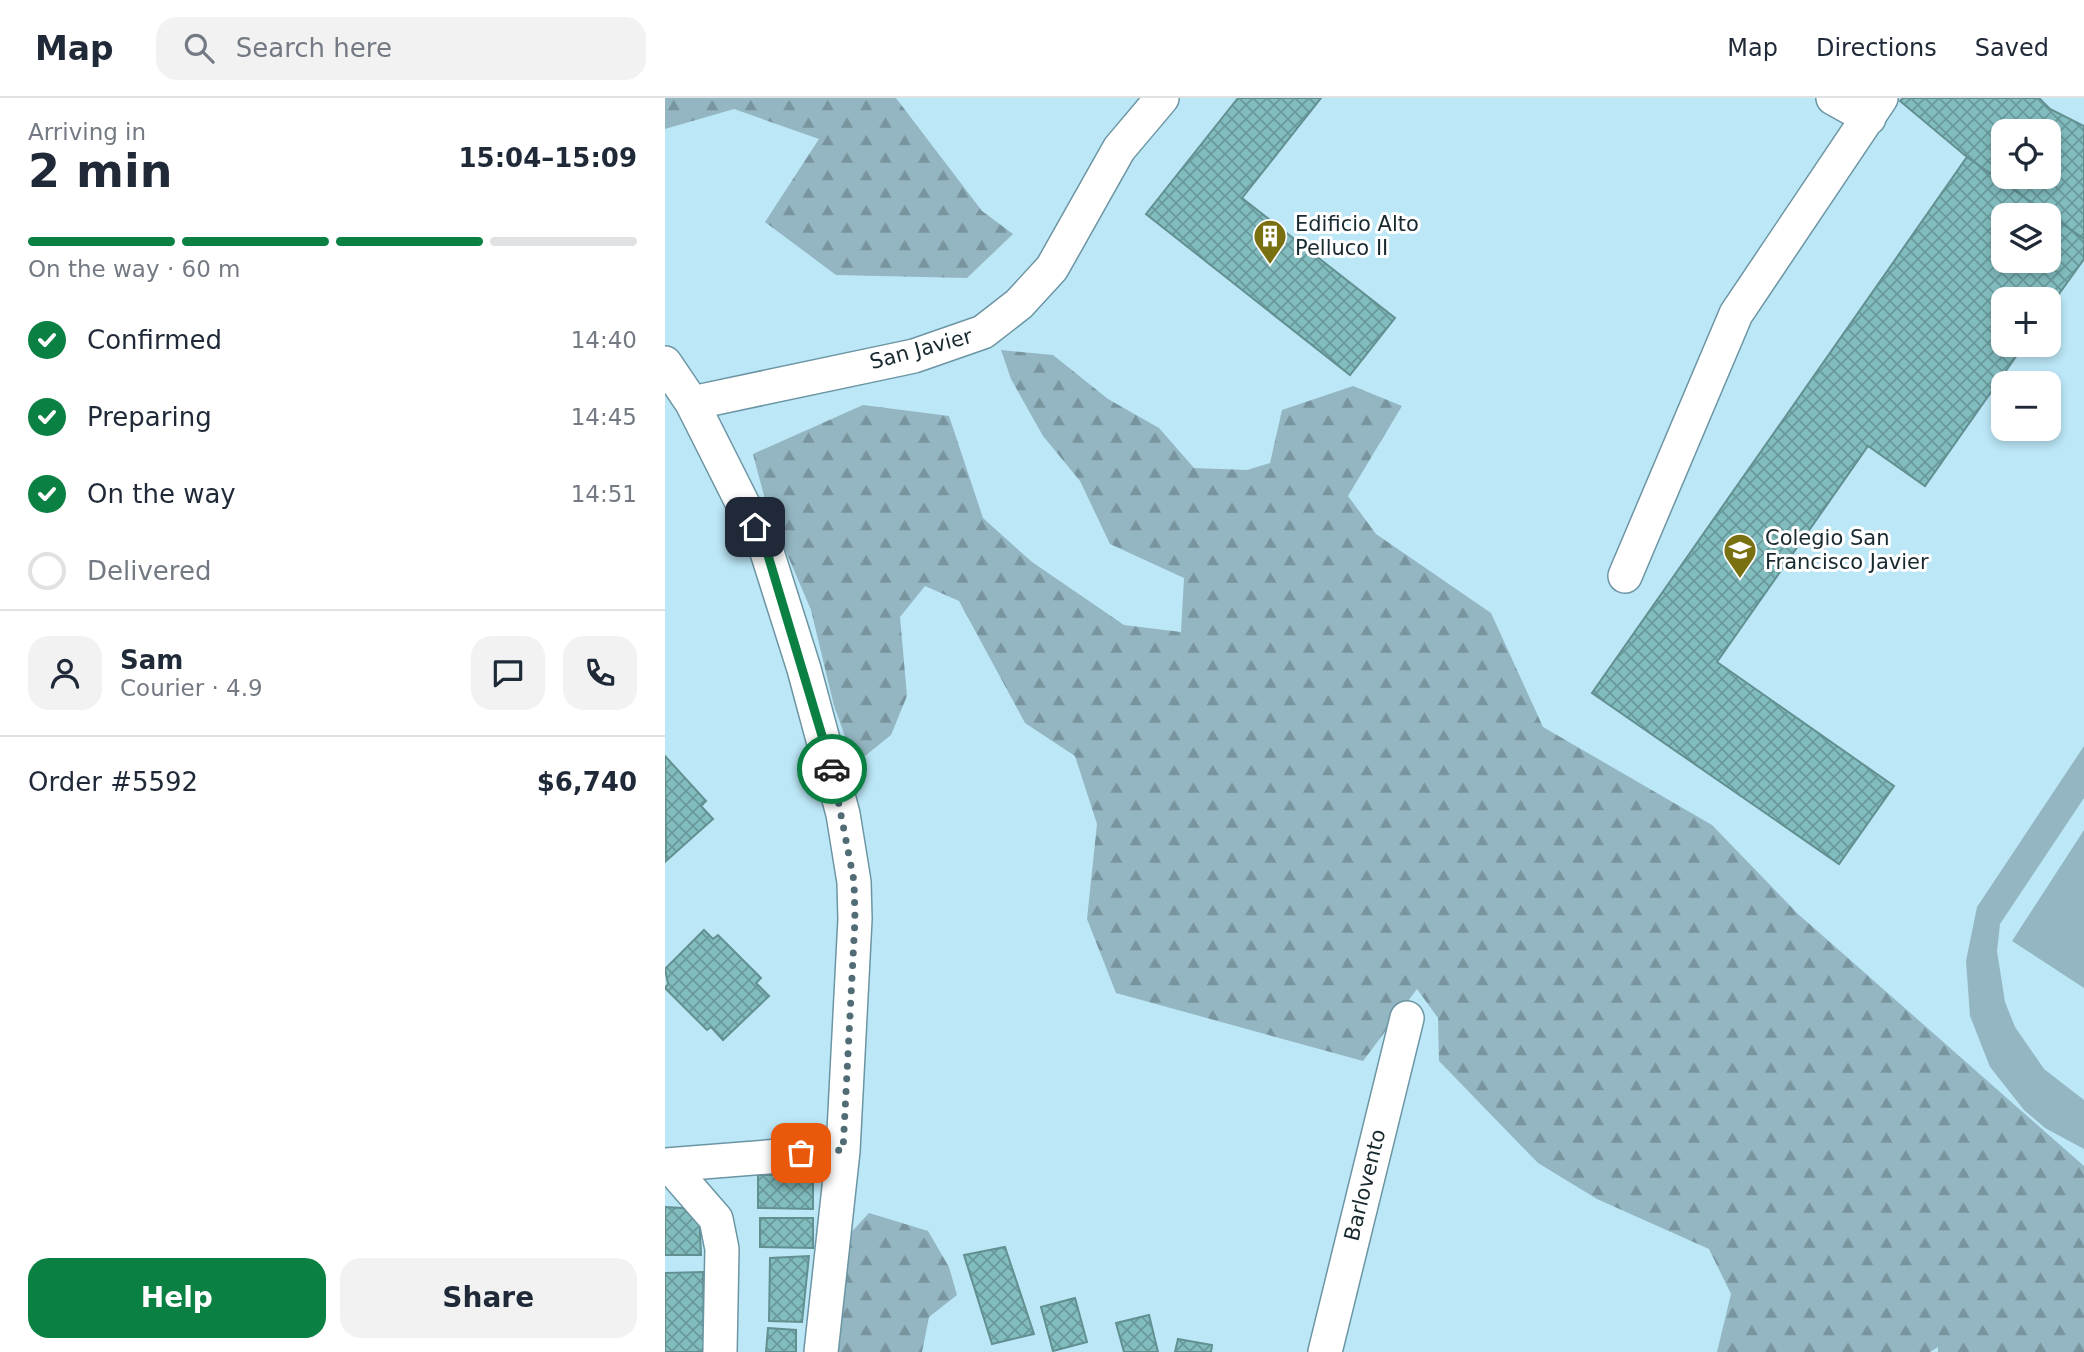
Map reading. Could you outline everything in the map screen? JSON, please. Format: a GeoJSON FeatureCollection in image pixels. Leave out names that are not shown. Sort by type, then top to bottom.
{"type":"FeatureCollection","features":[{"type":"Feature","properties":{"kind":"street","name":"San Javier"},"geometry":{"type":"LineString","coordinates":[[692,403],[913,356],[983,332],[1019,304],[1052,268],[1119,149],[1162,98]]}},
{"type":"Feature","properties":{"kind":"street"},"geometry":{"type":"LineString","coordinates":[[1625,576],[1737,314],[1875,108],[1833,98]]}},
{"type":"Feature","properties":{"kind":"street"},"geometry":{"type":"LineString","coordinates":[[665,363],[692,403],[767,552],[804,669],[843,814],[854,881],[855,919],[843,1150],[821,1352]]}},
{"type":"Feature","properties":{"kind":"street","name":"Barlovento"},"geometry":{"type":"LineString","coordinates":[[1325,1352],[1407,1018]]}},
{"type":"Feature","properties":{"kind":"street"},"geometry":{"type":"LineString","coordinates":[[667,1165],[843,1150]]}},
{"type":"Feature","properties":{"kind":"street"},"geometry":{"type":"LineString","coordinates":[[667,1165],[716,1219],[722,1249],[720,1352]]}},
{"type":"Feature","properties":{"kind":"green space"},"geometry":{"type":"Polygon","coordinates":[[[665,98],[896,98],[982,211],[1013,234],[967,278],[836,275],[765,222],[819,139],[734,109],[665,129],[665,98]]]}},
{"type":"Feature","properties":{"kind":"green space"},"geometry":{"type":"Polygon","coordinates":[[[1001,350],[1053,355],[1108,399],[1159,428],[1194,468],[1247,470],[1270,463],[1282,410],[1353,386],[1402,406],[1348,496],[1376,534],[1491,613],[1543,727],[1712,825],[1798,914],[2084,1166],[2084,1352],[1938,1352],[1938,1347],[1930,1352],[1717,1352],[1731,1294],[1709,1249],[1597,1199],[1538,1163],[1439,1061],[1438,1018],[1417,989],[1363,1061],[1116,993],[1087,919],[1097,824],[1075,756],[1025,723],[959,601],[925,586],[900,617],[907,696],[891,735],[855,764],[834,706],[811,610],[767,507],[753,454],[863,405],[949,416],[983,518],[1032,562],[1124,625],[1181,632],[1184,578],[1110,544],[1080,481],[1043,436],[1011,379],[1001,350]]]}},
{"type":"Feature","properties":{"kind":"green space"},"geometry":{"type":"Polygon","coordinates":[[[2084,746],[2084,798],[2000,924],[1997,951],[2005,1002],[2015,1027],[2044,1069],[2084,1100],[2084,1149],[2045,1128],[2024,1110],[1990,1067],[1970,1016],[1966,961],[1977,907],[2084,746]]]}},
{"type":"Feature","properties":{"kind":"green space"},"geometry":{"type":"Polygon","coordinates":[[[2084,830],[2084,988],[2012,941],[2084,830]]]}},
{"type":"Feature","properties":{"kind":"green space"},"geometry":{"type":"Polygon","coordinates":[[[869,1213],[928,1231],[949,1267],[957,1295],[929,1317],[922,1352],[834,1352],[847,1237],[869,1213]]]}},
{"type":"Feature","properties":{"kind":"building","name":"Edificio Alto Pelluco II"},"geometry":{"type":"Polygon","coordinates":[[[1238,98],[1321,98],[1242,198],[1395,318],[1350,375],[1146,214],[1238,98]]]}},
{"type":"Feature","properties":{"kind":"building"},"geometry":{"type":"Polygon","coordinates":[[[1903,98],[2039,98],[2050,109],[2084,126],[2084,239],[2061,223],[2061,203],[2033,203],[2013,189],[2061,189],[2061,119],[1991,119],[1991,174],[1900,101],[1903,98]]]}},
{"type":"Feature","properties":{"kind":"building"},"geometry":{"type":"Polygon","coordinates":[[[1967,157],[1991,174],[1991,189],[2013,189],[2033,203],[1991,203],[1991,273],[2061,273],[2061,223],[2084,239],[2084,259],[2061,291],[2061,287],[1991,287],[1991,357],[2016,357],[2006,371],[1991,371],[1991,392],[1925,486],[1868,446],[1717,662],[1894,786],[1839,864],[1592,693],[1967,157]]]}},
{"type":"Feature","properties":{"kind":"building"},"geometry":{"type":"Polygon","coordinates":[[[665,756],[706,801],[701,806],[713,819],[666,861],[665,756]]]}},
{"type":"Feature","properties":{"kind":"building"},"geometry":{"type":"Polygon","coordinates":[[[704,930],[713,939],[718,935],[761,978],[756,983],[769,996],[723,1040],[711,1027],[707,1030],[665,988],[668,984],[665,969],[704,930]]]}},
{"type":"Feature","properties":{"kind":"building"},"geometry":{"type":"Polygon","coordinates":[[[758,1175],[813,1175],[813,1209],[758,1208],[758,1175]]]}},
{"type":"Feature","properties":{"kind":"building"},"geometry":{"type":"Polygon","coordinates":[[[665,1207],[699,1209],[701,1255],[665,1255],[665,1207]]]}},
{"type":"Feature","properties":{"kind":"building"},"geometry":{"type":"Polygon","coordinates":[[[760,1218],[813,1218],[813,1248],[760,1247],[760,1218]]]}},
{"type":"Feature","properties":{"kind":"building"},"geometry":{"type":"Polygon","coordinates":[[[1005,1247],[1034,1334],[992,1344],[964,1255],[1005,1247]]]}},
{"type":"Feature","properties":{"kind":"building"},"geometry":{"type":"Polygon","coordinates":[[[809,1256],[802,1322],[769,1321],[770,1258],[809,1256]]]}},
{"type":"Feature","properties":{"kind":"building"},"geometry":{"type":"Polygon","coordinates":[[[703,1272],[704,1352],[665,1352],[665,1273],[703,1272]]]}},
{"type":"Feature","properties":{"kind":"building"},"geometry":{"type":"Polygon","coordinates":[[[1075,1298],[1087,1342],[1053,1351],[1041,1307],[1075,1298]]]}},
{"type":"Feature","properties":{"kind":"building"},"geometry":{"type":"Polygon","coordinates":[[[1149,1315],[1158,1352],[1124,1352],[1116,1323],[1149,1315]]]}},
{"type":"Feature","properties":{"kind":"building"},"geometry":{"type":"Polygon","coordinates":[[[768,1328],[796,1330],[796,1352],[766,1352],[768,1328]]]}},
{"type":"Feature","properties":{"kind":"building"},"geometry":{"type":"Polygon","coordinates":[[[1178,1339],[1212,1345],[1211,1352],[1175,1352],[1178,1339]]]}},
{"type":"Feature","properties":{"kind":"way so far"},"geometry":{"type":"LineString","coordinates":[[801,1153],[843,1150],[855,919],[854,881],[843,814],[832,769]]}},
{"type":"Feature","properties":{"kind":"place","name":"Edificio Alto Pelluco II"},"geometry":{"type":"Point","coordinates":[1270,266]}},
{"type":"Feature","properties":{"kind":"place","name":"Colegio San Francisco Javier"},"geometry":{"type":"Point","coordinates":[1740,580]}},
{"type":"Feature","properties":{"kind":"route"},"geometry":{"type":"LineString","coordinates":[[755,527],[767,552],[832,769]]}}]}
